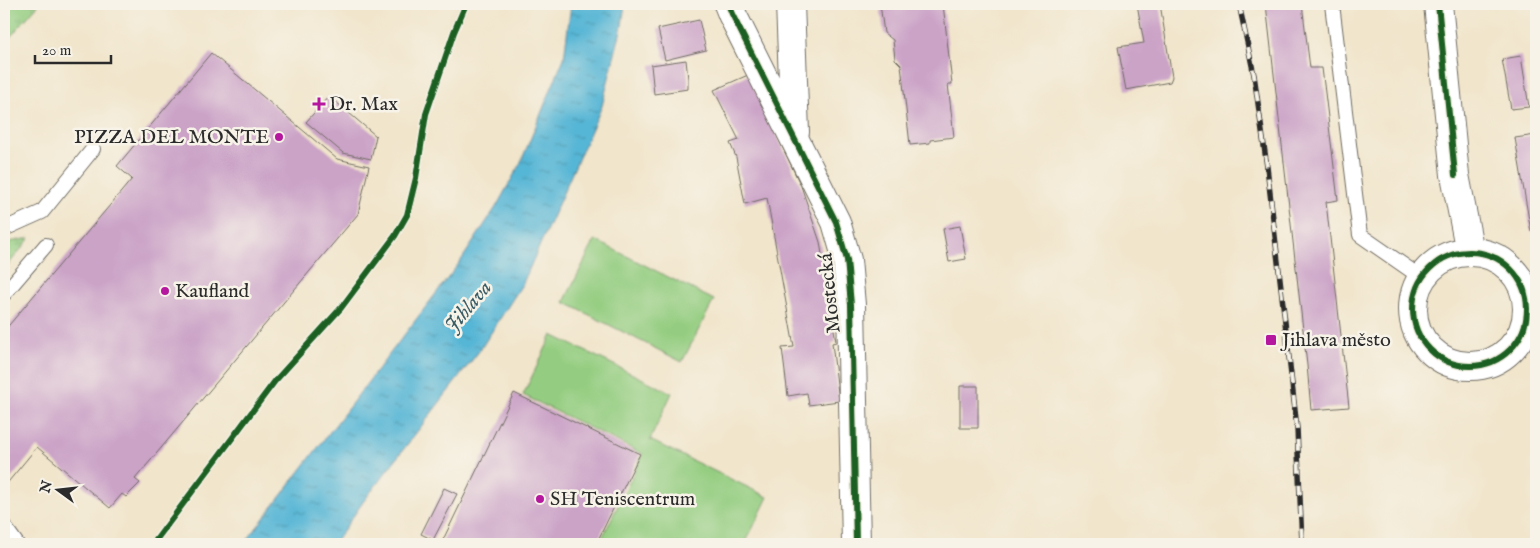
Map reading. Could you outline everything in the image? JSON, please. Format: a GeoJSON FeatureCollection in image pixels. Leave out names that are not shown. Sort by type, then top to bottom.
{"type":"FeatureCollection","features":[{"type":"Feature","properties":{"kind":"street","name":"Mostecká"},"geometry":{"type":"LineString","coordinates":[[728,4],[836,222],[847,260],[851,305],[856,544]]}},
{"type":"Feature","properties":{"kind":"street","name":"Mostecká"},"geometry":{"type":"LineString","coordinates":[[790,4],[795,140]]}},
{"type":"Feature","properties":{"kind":"street"},"geometry":{"type":"LineString","coordinates":[[1438,4],[1460,254]]}},
{"type":"Feature","properties":{"kind":"street"},"geometry":{"type":"LineString","coordinates":[[1460,254],[1488,255],[1505,264],[1518,278],[1525,295],[1531,302],[1522,332],[1512,348],[1497,360],[1479,366],[1460,366],[1442,360],[1428,348],[1417,332],[1413,314],[1414,296],[1422,278],[1434,264],[1460,254]]}},
{"type":"Feature","properties":{"kind":"lane"},"geometry":{"type":"LineString","coordinates":[[1332,4],[1360,235],[1422,278]]}},
{"type":"Feature","properties":{"kind":"lane"},"geometry":{"type":"LineString","coordinates":[[4,229],[42,212],[92,149]]}},
{"type":"Feature","properties":{"kind":"lane"},"geometry":{"type":"LineString","coordinates":[[4,294],[46,245]]}},
{"type":"Feature","properties":{"kind":"lane"},"geometry":{"type":"LineString","coordinates":[[4,526],[17,544]]}},
{"type":"Feature","properties":{"kind":"green space"},"geometry":{"type":"Polygon","coordinates":[[[12,4],[39,4],[4,44],[4,14],[12,4]]]}},
{"type":"Feature","properties":{"kind":"green space"},"geometry":{"type":"Polygon","coordinates":[[[30,238],[4,270],[4,243],[30,238]]]}},
{"type":"Feature","properties":{"kind":"green space"},"geometry":{"type":"Polygon","coordinates":[[[595,240],[714,300],[682,362],[564,302],[595,240]]]}},
{"type":"Feature","properties":{"kind":"green space"},"geometry":{"type":"Polygon","coordinates":[[[552,335],[672,393],[650,440],[768,497],[745,544],[599,544],[643,454],[523,395],[552,335]]]}},
{"type":"Feature","properties":{"kind":"water","name":"Jihlava"},"geometry":{"type":"Polygon","coordinates":[[[571,4],[625,4],[622,26],[602,106],[523,283],[480,350],[363,502],[334,544],[244,544],[460,262],[496,207],[520,164],[564,58],[571,4]]]}},
{"type":"Feature","properties":{"kind":"building"},"geometry":{"type":"Polygon","coordinates":[[[880,4],[943,4],[952,84],[948,84],[954,137],[930,140],[930,143],[910,145],[901,65],[895,59],[893,40],[884,33],[880,4]]]}},
{"type":"Feature","properties":{"kind":"building"},"geometry":{"type":"Polygon","coordinates":[[[1137,4],[1160,4],[1172,77],[1170,82],[1126,90],[1118,47],[1144,43],[1137,4]]]}},
{"type":"Feature","properties":{"kind":"building"},"geometry":{"type":"Polygon","coordinates":[[[1266,4],[1302,4],[1310,68],[1322,68],[1338,200],[1326,202],[1349,407],[1311,410],[1266,4]]]}},
{"type":"Feature","properties":{"kind":"building"},"geometry":{"type":"Polygon","coordinates":[[[699,20],[706,50],[665,60],[658,29],[699,20]]]}},
{"type":"Feature","properties":{"kind":"building","name":"Kaufland"},"geometry":{"type":"Polygon","coordinates":[[[211,53],[337,159],[369,166],[358,214],[135,479],[140,483],[126,497],[122,494],[110,508],[37,447],[4,487],[4,331],[132,179],[117,166],[211,53]]]}},
{"type":"Feature","properties":{"kind":"building"},"geometry":{"type":"Polygon","coordinates":[[[1521,56],[1529,107],[1511,109],[1502,59],[1521,56]]]}},
{"type":"Feature","properties":{"kind":"building"},"geometry":{"type":"Polygon","coordinates":[[[686,60],[688,89],[654,94],[651,65],[686,60]]]}},
{"type":"Feature","properties":{"kind":"building"},"geometry":{"type":"Polygon","coordinates":[[[748,75],[801,186],[820,242],[836,342],[832,343],[839,401],[809,405],[807,393],[788,396],[782,348],[794,347],[767,198],[745,204],[736,157],[730,143],[739,140],[714,90],[748,75]]]}},
{"type":"Feature","properties":{"kind":"building"},"geometry":{"type":"Polygon","coordinates":[[[329,96],[376,136],[371,159],[343,153],[306,122],[329,96]]]}},
{"type":"Feature","properties":{"kind":"building"},"geometry":{"type":"Polygon","coordinates":[[[1536,135],[1536,231],[1531,232],[1515,138],[1536,135]]]}},
{"type":"Feature","properties":{"kind":"building"},"geometry":{"type":"Polygon","coordinates":[[[960,226],[966,259],[949,262],[943,229],[960,226]]]}},
{"type":"Feature","properties":{"kind":"building"},"geometry":{"type":"Polygon","coordinates":[[[960,386],[978,386],[978,428],[960,428],[960,386]]]}},
{"type":"Feature","properties":{"kind":"building","name":"SH Teniscentrum"},"geometry":{"type":"Polygon","coordinates":[[[514,393],[640,454],[596,544],[441,544],[514,393]]]}},
{"type":"Feature","properties":{"kind":"building"},"geometry":{"type":"Polygon","coordinates":[[[444,488],[457,494],[433,540],[421,534],[444,488]]]}},
{"type":"Feature","properties":{"kind":"railway"},"geometry":{"type":"LineString","coordinates":[[1239,4],[1254,75],[1267,167],[1297,428],[1302,544]]}},
{"type":"Feature","properties":{"kind":"cycle path"},"geometry":{"type":"LineString","coordinates":[[153,544],[275,381],[341,308],[395,236],[407,215],[416,178],[426,114],[454,32],[466,4]]}},
{"type":"Feature","properties":{"kind":"cycle path"},"geometry":{"type":"LineString","coordinates":[[728,4],[836,222],[847,260],[851,305],[856,544]]}},
{"type":"Feature","properties":{"kind":"cycle path"},"geometry":{"type":"LineString","coordinates":[[1438,4],[1455,175]]}},
{"type":"Feature","properties":{"kind":"cycle path"},"geometry":{"type":"LineString","coordinates":[[1470,252],[1492,257],[1510,269],[1522,287],[1527,309],[1522,331],[1510,349],[1492,361],[1470,366],[1448,361],[1430,349],[1418,331],[1413,309],[1418,287],[1430,269],[1448,257],[1470,252]]}},
{"type":"Feature","properties":{"kind":"place","name":"Dr. Max"},"geometry":{"type":"Point","coordinates":[319,104]}},
{"type":"Feature","properties":{"kind":"place","name":"PIZZA DEL MONTE"},"geometry":{"type":"Point","coordinates":[279,137]}},
{"type":"Feature","properties":{"kind":"place","name":"Kaufland"},"geometry":{"type":"Point","coordinates":[165,291]}},
{"type":"Feature","properties":{"kind":"place","name":"Jihlava město"},"geometry":{"type":"Point","coordinates":[1271,340]}},
{"type":"Feature","properties":{"kind":"place","name":"SH Teniscentrum"},"geometry":{"type":"Point","coordinates":[540,499]}}]}
